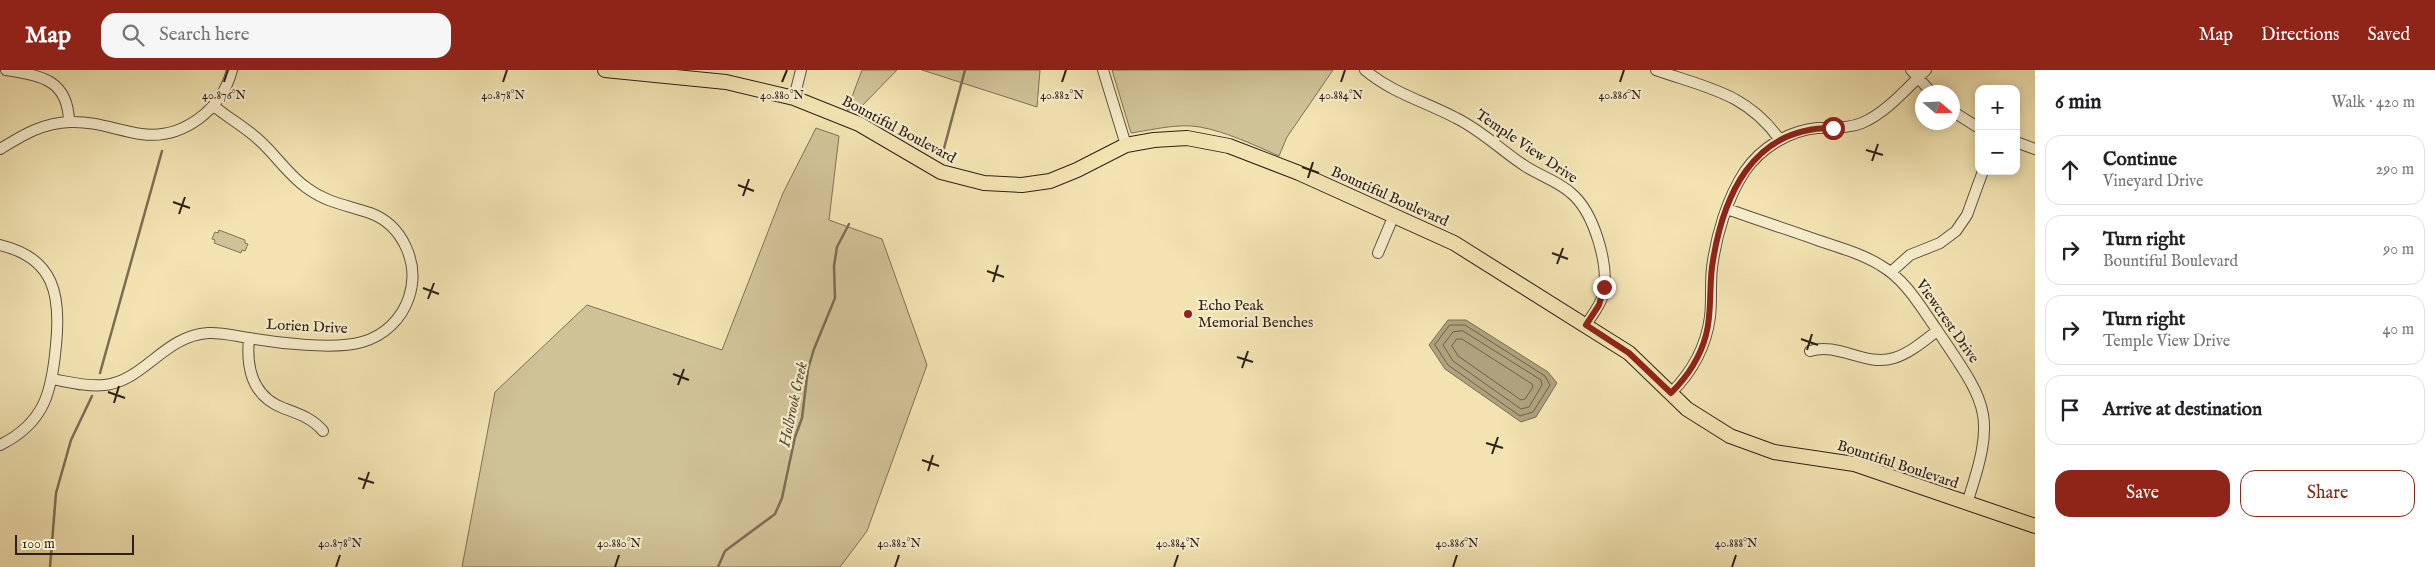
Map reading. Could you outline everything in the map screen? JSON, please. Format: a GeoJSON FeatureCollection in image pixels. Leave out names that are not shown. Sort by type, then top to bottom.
{"type":"FeatureCollection","features":[{"type":"Feature","properties":{"kind":"main road","name":"Bountiful Boulevard"},"geometry":{"type":"LineString","coordinates":[[605,70],[726,82],[794,98],[858,124],[941,172],[984,183],[1022,185],[1050,180],[1077,170],[1126,145],[1172,137],[1215,142],[1268,160],[1454,243],[1586,325],[1635,358],[1671,393],[1703,420],[1745,442],[1774,452],[1854,464],[2035,526]]}},
{"type":"Feature","properties":{"kind":"street"},"geometry":{"type":"LineString","coordinates":[[6,70],[37,76],[50,82],[66,98],[69,122]]}},
{"type":"Feature","properties":{"kind":"street"},"geometry":{"type":"LineString","coordinates":[[0,149],[31,130],[69,122],[92,122],[132,132],[155,134],[186,126],[214,106],[224,90],[232,70]]}},
{"type":"Feature","properties":{"kind":"street"},"geometry":{"type":"LineString","coordinates":[[794,98],[802,70]]}},
{"type":"Feature","properties":{"kind":"street"},"geometry":{"type":"LineString","coordinates":[[1103,70],[1106,86],[1126,145]]}},
{"type":"Feature","properties":{"kind":"street","name":"Temple View Drive"},"geometry":{"type":"LineString","coordinates":[[1365,70],[1392,88],[1461,121],[1526,166],[1566,189],[1578,200],[1587,211],[1596,233],[1604,281],[1599,305],[1586,325]]}},
{"type":"Feature","properties":{"kind":"street"},"geometry":{"type":"LineString","coordinates":[[1656,70],[1738,100],[1759,114],[1780,140]]}},
{"type":"Feature","properties":{"kind":"street"},"geometry":{"type":"LineString","coordinates":[[1671,393],[1694,364],[1706,337],[1710,316],[1713,259],[1727,209],[1739,181],[1750,165],[1763,150],[1780,140],[1808,130],[1846,127],[1868,120],[1914,74],[1926,70]]}},
{"type":"Feature","properties":{"kind":"street"},"geometry":{"type":"LineString","coordinates":[[1914,74],[1925,85]]}},
{"type":"Feature","properties":{"kind":"street","name":"Lorien Drive"},"geometry":{"type":"LineString","coordinates":[[52,379],[77,384],[105,385],[126,378],[168,347],[191,336],[219,333],[249,338],[336,345],[351,344],[371,339],[386,330],[403,310],[412,285],[411,266],[403,240],[386,222],[370,213],[337,204],[318,195],[292,176],[255,136],[214,106]]}},
{"type":"Feature","properties":{"kind":"street"},"geometry":{"type":"LineString","coordinates":[[1960,117],[1975,126]]}},
{"type":"Feature","properties":{"kind":"street"},"geometry":{"type":"LineString","coordinates":[[2020,143],[2035,148]]}},
{"type":"Feature","properties":{"kind":"street"},"geometry":{"type":"LineString","coordinates":[[1891,272],[1910,255],[1940,243],[1961,226],[1970,209],[1982,175]]}},
{"type":"Feature","properties":{"kind":"street","name":"Viewcrest Drive"},"geometry":{"type":"LineString","coordinates":[[1727,209],[1862,255],[1891,272],[1913,294],[1970,379],[1982,409],[1985,427],[1984,448],[1967,504]]}},
{"type":"Feature","properties":{"kind":"street"},"geometry":{"type":"LineString","coordinates":[[1378,253],[1394,215]]}},
{"type":"Feature","properties":{"kind":"street"},"geometry":{"type":"LineString","coordinates":[[0,245],[18,250],[34,260],[46,273],[54,288],[59,313],[52,379],[47,396],[34,420],[20,433],[0,445]]}},
{"type":"Feature","properties":{"kind":"street"},"geometry":{"type":"LineString","coordinates":[[1810,350],[1826,348],[1870,360],[1885,360],[1902,355],[1938,331]]}},
{"type":"Feature","properties":{"kind":"street"},"geometry":{"type":"LineString","coordinates":[[249,338],[248,366],[258,389],[270,401],[303,415],[323,431]]}},
{"type":"Feature","properties":{"kind":"shaded area"},"geometry":{"type":"Polygon","coordinates":[[[862,70],[897,70],[859,109],[847,110],[862,70]]]}},
{"type":"Feature","properties":{"kind":"shaded area"},"geometry":{"type":"Polygon","coordinates":[[[922,70],[1040,70],[1037,107],[922,70]]]}},
{"type":"Feature","properties":{"kind":"shaded area"},"geometry":{"type":"Polygon","coordinates":[[[1112,70],[1333,70],[1287,137],[1279,156],[1230,135],[1200,127],[1174,126],[1131,133],[1112,70]]]}},
{"type":"Feature","properties":{"kind":"shaded area"},"geometry":{"type":"Polygon","coordinates":[[[816,128],[839,136],[829,220],[882,239],[927,365],[867,531],[840,567],[462,567],[495,392],[587,305],[722,350],[783,193],[816,128]]]}},
{"type":"Feature","properties":{"kind":"shaded area"},"geometry":{"type":"Polygon","coordinates":[[[219,230],[245,240],[245,243],[248,244],[245,251],[242,250],[241,253],[214,243],[215,240],[212,239],[215,232],[218,233],[219,230]]]}},
{"type":"Feature","properties":{"kind":"water"},"geometry":{"type":"Polygon","coordinates":[[[1448,320],[1466,320],[1548,372],[1557,383],[1536,417],[1521,422],[1445,369],[1429,345],[1448,320]]]}},
{"type":"Feature","properties":{"kind":"waterway","name":"Holbrook Creek"},"geometry":{"type":"LineString","coordinates":[[943,152],[965,70]]}},
{"type":"Feature","properties":{"kind":"waterway"},"geometry":{"type":"LineString","coordinates":[[100,373],[162,151]]}},
{"type":"Feature","properties":{"kind":"waterway","name":"Holbrook Creek"},"geometry":{"type":"LineString","coordinates":[[718,567],[725,551],[775,514],[782,498],[795,437],[802,418],[808,369],[814,349],[835,298],[834,266],[837,247],[849,224]]}},
{"type":"Feature","properties":{"kind":"waterway"},"geometry":{"type":"LineString","coordinates":[[50,567],[56,493],[71,440],[92,396]]}},
{"type":"Feature","properties":{"kind":"place","name":"Echo Peak Memorial Benches"},"geometry":{"type":"Point","coordinates":[1188,314]}},
{"type":"Feature","properties":{"kind":"route"},"geometry":{"type":"LineString","coordinates":[[1604,287],[1599,305],[1586,325],[1629,353],[1671,393],[1690,372],[1706,337],[1710,316],[1711,277],[1715,250],[1727,209],[1739,181],[1756,157],[1771,145],[1799,132],[1816,128],[1833,128]]}}]}
